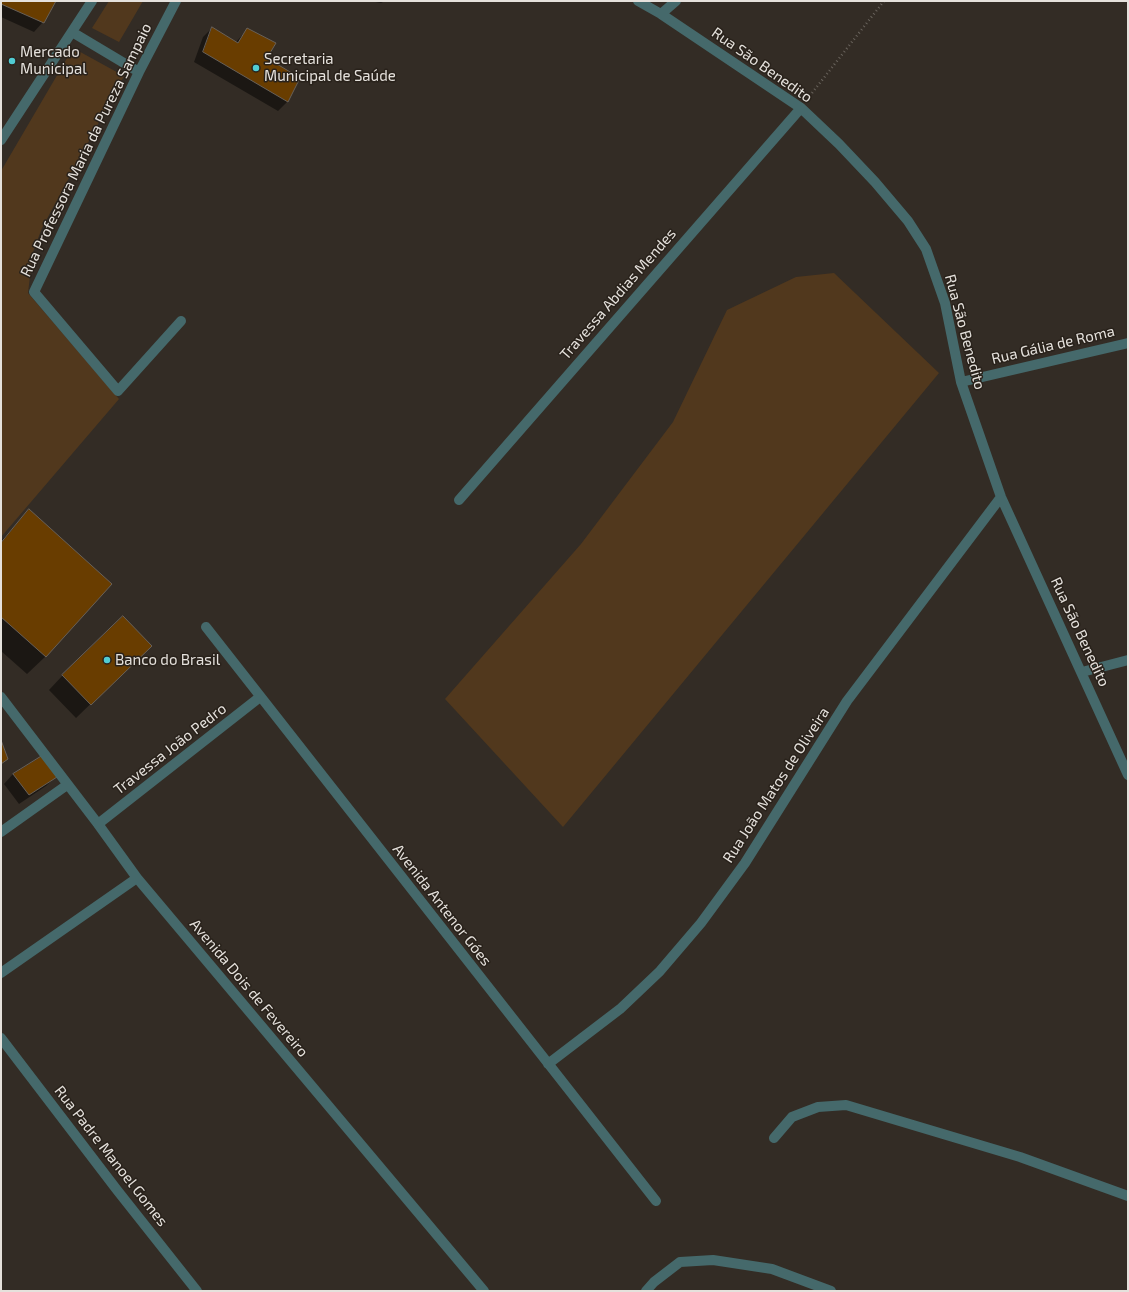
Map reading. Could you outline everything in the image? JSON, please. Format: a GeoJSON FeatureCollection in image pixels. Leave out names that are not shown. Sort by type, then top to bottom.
{"type":"FeatureCollection","features":[{"type":"Feature","properties":{"kind":"street"},"geometry":{"type":"LineString","coordinates":[[1,140],[92,1]]}},
{"type":"Feature","properties":{"kind":"street","name":"Rua Professora Maria da Pureza Sampaio"},"geometry":{"type":"LineString","coordinates":[[176,1],[139,72],[34,292],[118,391],[181,321]]}},
{"type":"Feature","properties":{"kind":"street","name":"Rua São Benedito"},"geometry":{"type":"LineString","coordinates":[[638,1],[661,14],[800,108],[840,144],[908,220],[926,249],[945,304],[961,382],[1001,497],[1128,775]]}},
{"type":"Feature","properties":{"kind":"street"},"geometry":{"type":"LineString","coordinates":[[661,14],[676,1]]}},
{"type":"Feature","properties":{"kind":"street"},"geometry":{"type":"LineString","coordinates":[[72,32],[139,72]]}},
{"type":"Feature","properties":{"kind":"street","name":"Travessa Abdias Mendes"},"geometry":{"type":"LineString","coordinates":[[459,500],[800,108]]}},
{"type":"Feature","properties":{"kind":"street","name":"Rua Gália de Roma"},"geometry":{"type":"LineString","coordinates":[[961,382],[1128,343]]}},
{"type":"Feature","properties":{"kind":"street","name":"Rua João Matos de Oliveira"},"geometry":{"type":"LineString","coordinates":[[548,1064],[620,1009],[660,971],[701,922],[745,863],[847,701],[1001,497]]}},
{"type":"Feature","properties":{"kind":"street","name":"Avenida Antenor Góes"},"geometry":{"type":"LineString","coordinates":[[206,627],[656,1201]]}},
{"type":"Feature","properties":{"kind":"street"},"geometry":{"type":"LineString","coordinates":[[1082,672],[1128,660]]}},
{"type":"Feature","properties":{"kind":"street","name":"Avenida Dois de Fevereiro"},"geometry":{"type":"LineString","coordinates":[[1,697],[98,824],[137,878],[484,1291]]}},
{"type":"Feature","properties":{"kind":"street","name":"Travessa João Pedro"},"geometry":{"type":"LineString","coordinates":[[98,824],[260,697]]}},
{"type":"Feature","properties":{"kind":"street"},"geometry":{"type":"LineString","coordinates":[[1,832],[67,785]]}},
{"type":"Feature","properties":{"kind":"street"},"geometry":{"type":"LineString","coordinates":[[1,973],[137,878]]}},
{"type":"Feature","properties":{"kind":"street","name":"Rua Padre Manoel Gomes"},"geometry":{"type":"LineString","coordinates":[[1,1038],[117,1190],[197,1291]]}},
{"type":"Feature","properties":{"kind":"street"},"geometry":{"type":"LineString","coordinates":[[774,1138],[792,1117],[818,1107],[846,1105],[1020,1157],[1128,1196]]}},
{"type":"Feature","properties":{"kind":"street"},"geometry":{"type":"LineString","coordinates":[[646,1291],[654,1282],[680,1262],[713,1260],[772,1269],[831,1291]]}},
{"type":"Feature","properties":{"kind":"path"},"geometry":{"type":"LineString","coordinates":[[800,108],[884,1]]}},
{"type":"Feature","properties":{"kind":"shaded area"},"geometry":{"type":"Polygon","coordinates":[[[109,1],[143,1],[119,42],[92,28],[109,1]]]}},
{"type":"Feature","properties":{"kind":"shaded area"},"geometry":{"type":"Polygon","coordinates":[[[73,48],[124,76],[42,228],[33,252],[28,293],[119,399],[1,537],[1,171],[73,48]]]}},
{"type":"Feature","properties":{"kind":"shaded area"},"geometry":{"type":"Polygon","coordinates":[[[834,273],[939,373],[563,827],[445,699],[581,544],[673,422],[727,310],[796,277],[834,273]]]}},
{"type":"Feature","properties":{"kind":"building"},"geometry":{"type":"Polygon","coordinates":[[[1,1],[56,1],[44,23],[1,4],[1,1]]]}},
{"type":"Feature","properties":{"kind":"building","name":"Secretaria Municipal de Saúde"},"geometry":{"type":"Polygon","coordinates":[[[212,27],[238,43],[247,28],[276,43],[267,58],[300,78],[288,102],[203,52],[212,27]]]}},
{"type":"Feature","properties":{"kind":"building"},"geometry":{"type":"Polygon","coordinates":[[[29,509],[112,584],[46,657],[1,617],[1,543],[29,509]]]}},
{"type":"Feature","properties":{"kind":"building","name":"Banco do Brasil"},"geometry":{"type":"Polygon","coordinates":[[[123,616],[152,646],[91,705],[62,675],[123,616]]]}},
{"type":"Feature","properties":{"kind":"building"},"geometry":{"type":"Polygon","coordinates":[[[1,740],[8,759],[1,764],[1,740]]]}},
{"type":"Feature","properties":{"kind":"building"},"geometry":{"type":"Polygon","coordinates":[[[42,756],[57,777],[29,795],[13,774],[42,756]]]}},
{"type":"Feature","properties":{"kind":"place","name":"Mercado Municipal"},"geometry":{"type":"Point","coordinates":[12,61]}},
{"type":"Feature","properties":{"kind":"place","name":"Secretaria Municipal de Saúde"},"geometry":{"type":"Point","coordinates":[256,68]}},
{"type":"Feature","properties":{"kind":"place","name":"Banco do Brasil"},"geometry":{"type":"Point","coordinates":[107,660]}}]}
